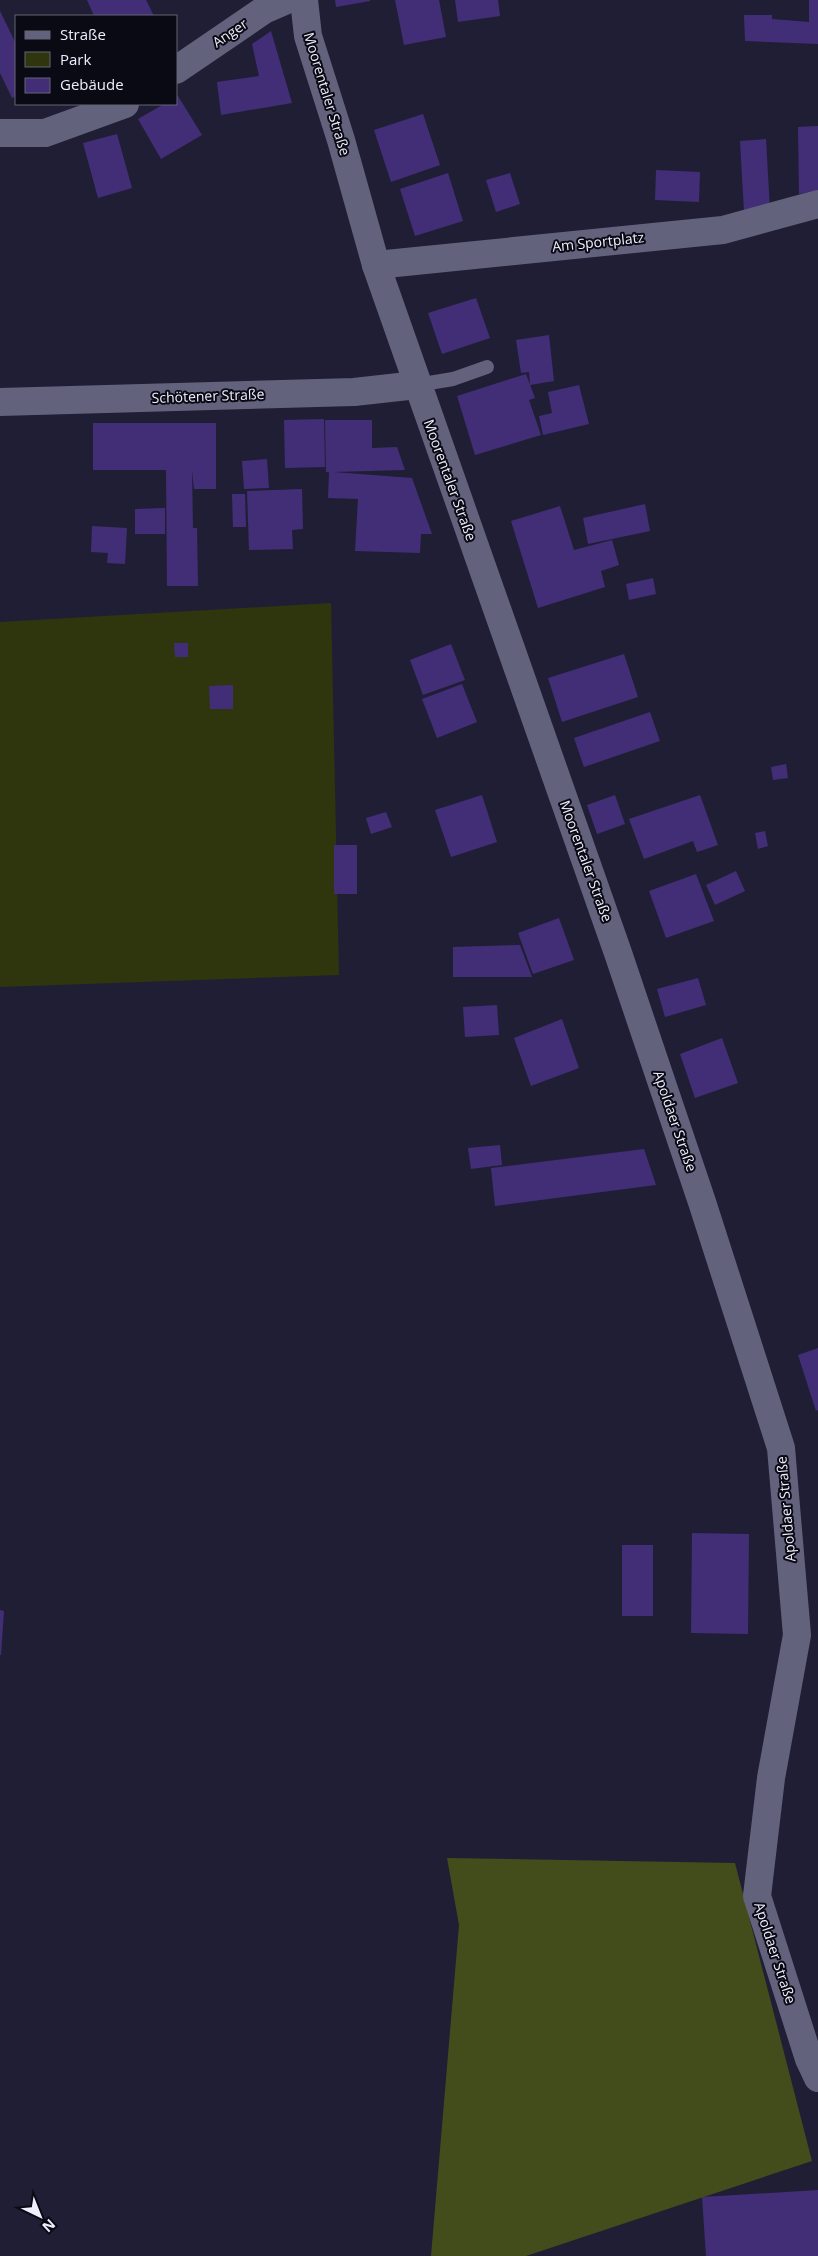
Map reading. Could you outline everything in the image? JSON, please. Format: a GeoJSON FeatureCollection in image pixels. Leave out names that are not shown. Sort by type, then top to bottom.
{"type":"FeatureCollection","features":[{"type":"Feature","properties":{"kind":"street","name":"Anger"},"geometry":{"type":"LineString","coordinates":[[178,69],[264,10],[287,0]]}},
{"type":"Feature","properties":{"kind":"street","name":"Moorentaler Straße"},"geometry":{"type":"LineString","coordinates":[[304,0],[308,36],[341,140],[376,265],[618,953]]}},
{"type":"Feature","properties":{"kind":"street"},"geometry":{"type":"LineString","coordinates":[[0,133],[45,133],[122,105]]}},
{"type":"Feature","properties":{"kind":"street","name":"Am Sportplatz"},"geometry":{"type":"LineString","coordinates":[[376,265],[723,230],[818,204]]}},
{"type":"Feature","properties":{"kind":"street","name":"Schötener Straße"},"geometry":{"type":"LineString","coordinates":[[0,402],[354,392],[417,385]]}},
{"type":"Feature","properties":{"kind":"street","name":"Apoldaer Straße"},"geometry":{"type":"LineString","coordinates":[[618,953],[702,1202],[781,1448],[797,1635],[771,1778],[757,1896],[809,2059],[818,2078]]}},
{"type":"Feature","properties":{"kind":"lane"},"geometry":{"type":"LineString","coordinates":[[417,385],[453,379],[487,367]]}},
{"type":"Feature","properties":{"kind":"green space"},"geometry":{"type":"Polygon","coordinates":[[[331,603],[339,975],[0,987],[0,622],[331,603]]]}},
{"type":"Feature","properties":{"kind":"green space"},"geometry":{"type":"Polygon","coordinates":[[[447,1858],[735,1863],[812,2161],[526,2256],[431,2256],[459,1925],[447,1858]]]}},
{"type":"Feature","properties":{"kind":"building"},"geometry":{"type":"Polygon","coordinates":[[[87,0],[146,0],[154,15],[94,15],[87,0]]]}},
{"type":"Feature","properties":{"kind":"building"},"geometry":{"type":"Polygon","coordinates":[[[335,0],[370,0],[370,1],[336,7],[335,0]]]}},
{"type":"Feature","properties":{"kind":"building"},"geometry":{"type":"Polygon","coordinates":[[[395,0],[439,0],[446,37],[404,45],[395,0]]]}},
{"type":"Feature","properties":{"kind":"building"},"geometry":{"type":"Polygon","coordinates":[[[455,0],[498,0],[500,16],[458,22],[455,0]]]}},
{"type":"Feature","properties":{"kind":"building"},"geometry":{"type":"Polygon","coordinates":[[[809,0],[818,0],[818,44],[745,41],[744,15],[772,15],[772,19],[809,22],[809,0]]]}},
{"type":"Feature","properties":{"kind":"building"},"geometry":{"type":"Polygon","coordinates":[[[0,11],[15,42],[15,96],[12,98],[0,73],[0,11]]]}},
{"type":"Feature","properties":{"kind":"building"},"geometry":{"type":"Polygon","coordinates":[[[271,31],[292,103],[221,115],[217,82],[259,76],[252,44],[271,31]]]}},
{"type":"Feature","properties":{"kind":"building"},"geometry":{"type":"Polygon","coordinates":[[[178,96],[202,135],[161,159],[138,119],[162,105],[178,105],[178,96]]]}},
{"type":"Feature","properties":{"kind":"building"},"geometry":{"type":"Polygon","coordinates":[[[423,114],[440,165],[391,182],[374,130],[423,114]]]}},
{"type":"Feature","properties":{"kind":"building"},"geometry":{"type":"Polygon","coordinates":[[[818,126],[818,190],[799,194],[798,127],[818,126]]]}},
{"type":"Feature","properties":{"kind":"building"},"geometry":{"type":"Polygon","coordinates":[[[117,134],[132,188],[98,198],[83,143],[117,134]]]}},
{"type":"Feature","properties":{"kind":"building"},"geometry":{"type":"Polygon","coordinates":[[[766,139],[770,210],[744,212],[740,141],[766,139]]]}},
{"type":"Feature","properties":{"kind":"building"},"geometry":{"type":"Polygon","coordinates":[[[656,170],[700,172],[699,202],[655,200],[656,170]]]}},
{"type":"Feature","properties":{"kind":"building"},"geometry":{"type":"Polygon","coordinates":[[[448,173],[463,221],[415,236],[400,189],[448,173]]]}},
{"type":"Feature","properties":{"kind":"building"},"geometry":{"type":"Polygon","coordinates":[[[510,173],[520,204],[496,212],[486,180],[510,173]]]}},
{"type":"Feature","properties":{"kind":"building"},"geometry":{"type":"Polygon","coordinates":[[[476,298],[490,338],[442,354],[428,313],[476,298]]]}},
{"type":"Feature","properties":{"kind":"building"},"geometry":{"type":"Polygon","coordinates":[[[549,335],[554,381],[530,385],[529,372],[521,373],[516,340],[549,335]]]}},
{"type":"Feature","properties":{"kind":"building"},"geometry":{"type":"Polygon","coordinates":[[[526,374],[535,398],[529,400],[541,435],[475,455],[457,396],[526,374]]]}},
{"type":"Feature","properties":{"kind":"building"},"geometry":{"type":"Polygon","coordinates":[[[579,385],[589,424],[543,435],[539,416],[552,413],[548,392],[579,385]]]}},
{"type":"Feature","properties":{"kind":"building"},"geometry":{"type":"Polygon","coordinates":[[[324,419],[325,467],[285,468],[284,420],[324,419]]]}},
{"type":"Feature","properties":{"kind":"building"},"geometry":{"type":"Polygon","coordinates":[[[325,420],[372,420],[372,448],[397,447],[405,470],[333,472],[412,478],[432,534],[421,534],[420,553],[355,551],[358,499],[328,498],[329,472],[326,472],[325,420]]]}},
{"type":"Feature","properties":{"kind":"building"},"geometry":{"type":"Polygon","coordinates":[[[93,423],[216,423],[216,489],[194,489],[192,470],[193,528],[197,528],[198,586],[167,586],[166,470],[93,470],[93,423]]]}},
{"type":"Feature","properties":{"kind":"building"},"geometry":{"type":"Polygon","coordinates":[[[267,459],[269,488],[244,489],[242,461],[267,459]]]}},
{"type":"Feature","properties":{"kind":"building"},"geometry":{"type":"Polygon","coordinates":[[[302,489],[303,529],[292,530],[293,549],[249,550],[247,491],[302,489]]]}},
{"type":"Feature","properties":{"kind":"building"},"geometry":{"type":"Polygon","coordinates":[[[232,494],[245,494],[246,527],[233,527],[232,494]]]}},
{"type":"Feature","properties":{"kind":"building"},"geometry":{"type":"Polygon","coordinates":[[[645,504],[650,531],[588,544],[583,518],[645,504]]]}},
{"type":"Feature","properties":{"kind":"building"},"geometry":{"type":"Polygon","coordinates":[[[560,506],[574,550],[612,540],[619,565],[601,571],[605,587],[538,608],[511,521],[560,506]]]}},
{"type":"Feature","properties":{"kind":"building"},"geometry":{"type":"Polygon","coordinates":[[[165,508],[165,534],[135,534],[135,509],[165,508]]]}},
{"type":"Feature","properties":{"kind":"building"},"geometry":{"type":"Polygon","coordinates":[[[92,526],[127,528],[125,564],[107,563],[108,553],[91,552],[92,526]]]}},
{"type":"Feature","properties":{"kind":"building"},"geometry":{"type":"Polygon","coordinates":[[[653,578],[656,594],[629,600],[626,584],[653,578]]]}},
{"type":"Feature","properties":{"kind":"building"},"geometry":{"type":"Polygon","coordinates":[[[174,643],[188,643],[188,657],[175,657],[174,643]]]}},
{"type":"Feature","properties":{"kind":"building"},"geometry":{"type":"Polygon","coordinates":[[[451,644],[465,680],[423,695],[410,660],[451,644]]]}},
{"type":"Feature","properties":{"kind":"building"},"geometry":{"type":"Polygon","coordinates":[[[624,654],[638,697],[562,722],[548,678],[624,654]]]}},
{"type":"Feature","properties":{"kind":"building"},"geometry":{"type":"Polygon","coordinates":[[[462,684],[477,722],[437,738],[422,699],[462,684]]]}},
{"type":"Feature","properties":{"kind":"building"},"geometry":{"type":"Polygon","coordinates":[[[233,685],[233,709],[210,709],[209,686],[233,685]]]}},
{"type":"Feature","properties":{"kind":"building"},"geometry":{"type":"Polygon","coordinates":[[[650,712],[660,741],[584,767],[574,738],[650,712]]]}},
{"type":"Feature","properties":{"kind":"building"},"geometry":{"type":"Polygon","coordinates":[[[786,764],[788,778],[773,780],[771,767],[786,764]]]}},
{"type":"Feature","properties":{"kind":"building"},"geometry":{"type":"Polygon","coordinates":[[[482,795],[497,842],[451,857],[435,810],[482,795]]]}},
{"type":"Feature","properties":{"kind":"building"},"geometry":{"type":"Polygon","coordinates":[[[615,795],[625,824],[597,834],[587,805],[615,795]]]}},
{"type":"Feature","properties":{"kind":"building"},"geometry":{"type":"Polygon","coordinates":[[[700,795],[718,845],[697,852],[693,841],[644,859],[629,819],[700,795]]]}},
{"type":"Feature","properties":{"kind":"building"},"geometry":{"type":"Polygon","coordinates":[[[386,812],[392,827],[371,834],[366,818],[386,812]]]}},
{"type":"Feature","properties":{"kind":"building"},"geometry":{"type":"Polygon","coordinates":[[[765,831],[768,846],[758,849],[755,833],[765,831]]]}},
{"type":"Feature","properties":{"kind":"building"},"geometry":{"type":"Polygon","coordinates":[[[334,845],[357,845],[357,894],[334,894],[334,845]]]}},
{"type":"Feature","properties":{"kind":"building"},"geometry":{"type":"Polygon","coordinates":[[[736,871],[745,891],[715,905],[706,885],[736,871]]]}},
{"type":"Feature","properties":{"kind":"building"},"geometry":{"type":"Polygon","coordinates":[[[696,874],[714,921],[666,938],[649,891],[696,874]]]}},
{"type":"Feature","properties":{"kind":"building"},"geometry":{"type":"Polygon","coordinates":[[[559,918],[574,960],[533,974],[518,933],[559,918]]]}},
{"type":"Feature","properties":{"kind":"building"},"geometry":{"type":"Polygon","coordinates":[[[520,945],[532,977],[453,977],[453,947],[520,945]]]}},
{"type":"Feature","properties":{"kind":"building"},"geometry":{"type":"Polygon","coordinates":[[[698,978],[706,1005],[665,1017],[657,989],[698,978]]]}},
{"type":"Feature","properties":{"kind":"building"},"geometry":{"type":"Polygon","coordinates":[[[497,1005],[499,1035],[465,1037],[463,1007],[497,1005]]]}},
{"type":"Feature","properties":{"kind":"building"},"geometry":{"type":"Polygon","coordinates":[[[562,1019],[579,1068],[531,1086],[514,1038],[562,1019]]]}},
{"type":"Feature","properties":{"kind":"building"},"geometry":{"type":"Polygon","coordinates":[[[722,1038],[738,1083],[695,1098],[680,1054],[722,1038]]]}},
{"type":"Feature","properties":{"kind":"building"},"geometry":{"type":"Polygon","coordinates":[[[500,1145],[502,1165],[471,1169],[468,1148],[500,1145]]]}},
{"type":"Feature","properties":{"kind":"building"},"geometry":{"type":"Polygon","coordinates":[[[644,1149],[656,1185],[495,1206],[491,1168],[644,1149]]]}},
{"type":"Feature","properties":{"kind":"building"},"geometry":{"type":"Polygon","coordinates":[[[818,1348],[818,1410],[816,1411],[798,1355],[818,1348]]]}},
{"type":"Feature","properties":{"kind":"building"},"geometry":{"type":"Polygon","coordinates":[[[692,1533],[749,1534],[748,1634],[691,1633],[692,1533]]]}},
{"type":"Feature","properties":{"kind":"building"},"geometry":{"type":"Polygon","coordinates":[[[622,1545],[653,1545],[653,1616],[622,1616],[622,1545]]]}},
{"type":"Feature","properties":{"kind":"building"},"geometry":{"type":"Polygon","coordinates":[[[0,1610],[4,1611],[1,1655],[0,1655],[0,1610]]]}},
{"type":"Feature","properties":{"kind":"building"},"geometry":{"type":"Polygon","coordinates":[[[818,2190],[818,2256],[706,2256],[702,2197],[818,2190]]]}}]}
